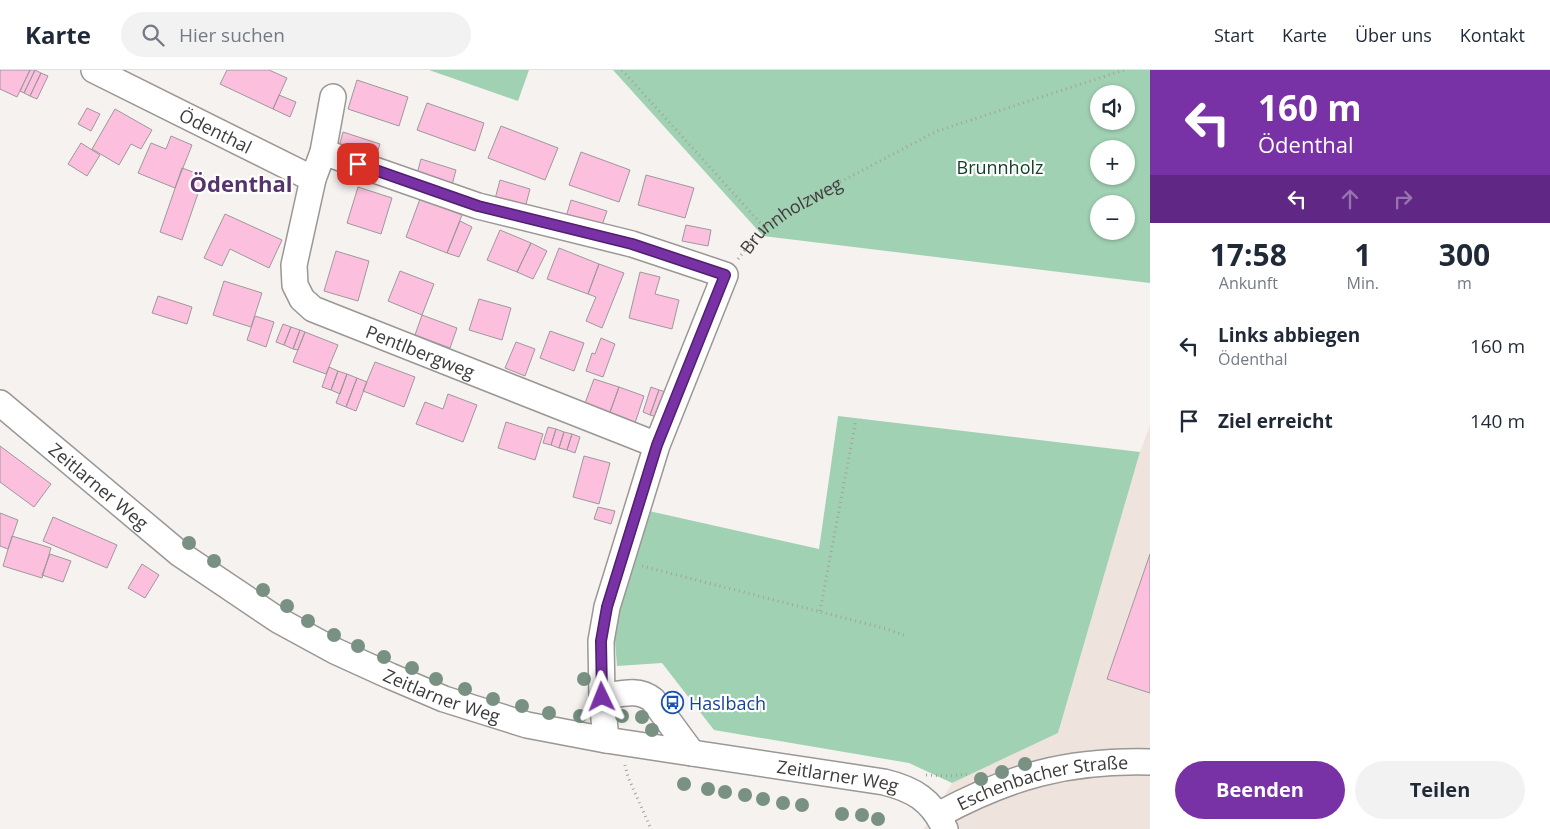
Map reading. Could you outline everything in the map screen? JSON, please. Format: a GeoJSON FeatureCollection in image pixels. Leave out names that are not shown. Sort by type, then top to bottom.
{"type":"FeatureCollection","features":[{"type":"Feature","properties":{"kind":"street","name":"Ödenthal"},"geometry":{"type":"LineString","coordinates":[[94,70],[313,179]]}},
{"type":"Feature","properties":{"kind":"street"},"geometry":{"type":"LineString","coordinates":[[313,179],[323,152],[333,97]]}},
{"type":"Feature","properties":{"kind":"street"},"geometry":{"type":"LineString","coordinates":[[323,152],[478,206],[632,244],[725,275],[657,445],[607,607],[601,641],[602,697],[606,740]]}},
{"type":"Feature","properties":{"kind":"street","name":"Pentlbergweg"},"geometry":{"type":"LineString","coordinates":[[313,179],[294,265],[295,284],[298,292],[302,299],[313,309],[657,445]]}},
{"type":"Feature","properties":{"kind":"street","name":"Zeitlarner Weg"},"geometry":{"type":"LineString","coordinates":[[0,403],[180,554],[278,620],[335,651],[444,699],[527,725],[606,740],[884,782],[899,786],[923,798],[942,822]]}},
{"type":"Feature","properties":{"kind":"street"},"geometry":{"type":"LineString","coordinates":[[602,697],[637,692],[645,694],[653,700],[692,753]]}},
{"type":"Feature","properties":{"kind":"street","name":"Eschenbacher Straße"},"geometry":{"type":"LineString","coordinates":[[942,822],[974,795],[1015,780],[1066,767],[1115,761],[1150,762]]}},
{"type":"Feature","properties":{"kind":"path"},"geometry":{"type":"LineString","coordinates":[[622,70],[764,227]]}},
{"type":"Feature","properties":{"kind":"path","name":"Brunnholzweg"},"geometry":{"type":"LineString","coordinates":[[725,275],[760,230],[789,209],[937,131],[1124,70]]}},
{"type":"Feature","properties":{"kind":"path"},"geometry":{"type":"LineString","coordinates":[[820,611],[856,420]]}},
{"type":"Feature","properties":{"kind":"path"},"geometry":{"type":"LineString","coordinates":[[622,560],[887,629],[904,636]]}},
{"type":"Feature","properties":{"kind":"path"},"geometry":{"type":"LineString","coordinates":[[624,758],[628,777],[651,829]]}},
{"type":"Feature","properties":{"kind":"path"},"geometry":{"type":"LineString","coordinates":[[919,774],[948,776],[976,774]]}},
{"type":"Feature","properties":{"kind":"shaded area"},"geometry":{"type":"Polygon","coordinates":[[[1150,426],[1150,829],[924,829],[952,783],[1058,733],[1140,452],[1150,426]]]}},
{"type":"Feature","properties":{"kind":"green space"},"geometry":{"type":"Polygon","coordinates":[[[429,70],[529,70],[518,101],[429,70]]]}},
{"type":"Feature","properties":{"kind":"green space","name":"Brunnholz"},"geometry":{"type":"Polygon","coordinates":[[[613,70],[1150,70],[1150,283],[763,236],[613,70]]]}},
{"type":"Feature","properties":{"kind":"green space"},"geometry":{"type":"Polygon","coordinates":[[[838,416],[1140,452],[1058,733],[952,783],[909,763],[714,730],[662,663],[617,666],[614,628],[649,511],[819,549],[838,416]]]}},
{"type":"Feature","properties":{"kind":"building"},"geometry":{"type":"Polygon","coordinates":[[[0,70],[30,70],[17,97],[0,89],[0,70]]]}},
{"type":"Feature","properties":{"kind":"building"},"geometry":{"type":"Polygon","coordinates":[[[30,70],[35,70],[24,93],[20,91],[30,70]]]}},
{"type":"Feature","properties":{"kind":"building"},"geometry":{"type":"Polygon","coordinates":[[[35,70],[41,73],[30,96],[24,93],[35,70]]]}},
{"type":"Feature","properties":{"kind":"building"},"geometry":{"type":"Polygon","coordinates":[[[227,70],[269,70],[287,78],[273,109],[220,84],[227,70]]]}},
{"type":"Feature","properties":{"kind":"building"},"geometry":{"type":"Polygon","coordinates":[[[41,73],[48,76],[37,99],[30,96],[41,73]]]}},
{"type":"Feature","properties":{"kind":"building"},"geometry":{"type":"Polygon","coordinates":[[[357,80],[408,97],[399,126],[348,109],[357,80]]]}},
{"type":"Feature","properties":{"kind":"building"},"geometry":{"type":"Polygon","coordinates":[[[279,95],[296,102],[290,117],[273,109],[279,95]]]}},
{"type":"Feature","properties":{"kind":"building"},"geometry":{"type":"Polygon","coordinates":[[[427,103],[484,123],[475,151],[417,130],[427,103]]]}},
{"type":"Feature","properties":{"kind":"building"},"geometry":{"type":"Polygon","coordinates":[[[87,108],[100,114],[91,131],[78,124],[87,108]]]}},
{"type":"Feature","properties":{"kind":"building"},"geometry":{"type":"Polygon","coordinates":[[[115,109],[152,130],[141,149],[131,144],[119,165],[92,149],[115,109]]]}},
{"type":"Feature","properties":{"kind":"building"},"geometry":{"type":"Polygon","coordinates":[[[501,126],[558,148],[545,180],[488,158],[501,126]]]}},
{"type":"Feature","properties":{"kind":"building"},"geometry":{"type":"Polygon","coordinates":[[[343,132],[380,144],[374,162],[338,151],[343,132]]]}},
{"type":"Feature","properties":{"kind":"building"},"geometry":{"type":"Polygon","coordinates":[[[171,136],[192,145],[175,188],[138,173],[151,143],[166,149],[171,136]]]}},
{"type":"Feature","properties":{"kind":"building"},"geometry":{"type":"Polygon","coordinates":[[[81,143],[100,155],[87,176],[68,164],[81,143]]]}},
{"type":"Feature","properties":{"kind":"building"},"geometry":{"type":"Polygon","coordinates":[[[581,152],[630,170],[619,202],[569,185],[581,152]]]}},
{"type":"Feature","properties":{"kind":"building"},"geometry":{"type":"Polygon","coordinates":[[[421,159],[456,170],[452,185],[417,174],[421,159]]]}},
{"type":"Feature","properties":{"kind":"building"},"geometry":{"type":"Polygon","coordinates":[[[182,168],[204,176],[182,240],[160,232],[182,168]]]}},
{"type":"Feature","properties":{"kind":"building"},"geometry":{"type":"Polygon","coordinates":[[[646,175],[694,188],[685,218],[638,205],[646,175]]]}},
{"type":"Feature","properties":{"kind":"building"},"geometry":{"type":"Polygon","coordinates":[[[500,180],[530,189],[525,208],[495,199],[500,180]]]}},
{"type":"Feature","properties":{"kind":"building"},"geometry":{"type":"Polygon","coordinates":[[[358,187],[392,198],[381,234],[347,223],[358,187]]]}},
{"type":"Feature","properties":{"kind":"building"},"geometry":{"type":"Polygon","coordinates":[[[420,199],[462,215],[447,253],[406,237],[420,199]]]}},
{"type":"Feature","properties":{"kind":"building"},"geometry":{"type":"Polygon","coordinates":[[[571,200],[607,211],[601,228],[566,217],[571,200]]]}},
{"type":"Feature","properties":{"kind":"building"},"geometry":{"type":"Polygon","coordinates":[[[225,214],[282,240],[269,268],[230,249],[222,266],[204,258],[225,214]]]}},
{"type":"Feature","properties":{"kind":"building"},"geometry":{"type":"Polygon","coordinates":[[[460,221],[472,227],[459,257],[447,253],[460,221]]]}},
{"type":"Feature","properties":{"kind":"building"},"geometry":{"type":"Polygon","coordinates":[[[686,225],[711,230],[708,246],[682,241],[686,225]]]}},
{"type":"Feature","properties":{"kind":"building"},"geometry":{"type":"Polygon","coordinates":[[[500,230],[531,243],[517,272],[487,260],[500,230]]]}},
{"type":"Feature","properties":{"kind":"building"},"geometry":{"type":"Polygon","coordinates":[[[531,243],[547,251],[533,279],[517,272],[531,243]]]}},
{"type":"Feature","properties":{"kind":"building"},"geometry":{"type":"Polygon","coordinates":[[[559,248],[599,264],[588,294],[547,279],[559,248]]]}},
{"type":"Feature","properties":{"kind":"building"},"geometry":{"type":"Polygon","coordinates":[[[336,251],[369,261],[358,301],[324,291],[336,251]]]}},
{"type":"Feature","properties":{"kind":"building"},"geometry":{"type":"Polygon","coordinates":[[[599,264],[624,273],[602,328],[586,321],[596,297],[588,294],[599,264]]]}},
{"type":"Feature","properties":{"kind":"building"},"geometry":{"type":"Polygon","coordinates":[[[400,271],[434,284],[422,315],[388,301],[400,271]]]}},
{"type":"Feature","properties":{"kind":"building"},"geometry":{"type":"Polygon","coordinates":[[[640,272],[660,277],[655,294],[679,300],[672,329],[629,318],[640,272]]]}},
{"type":"Feature","properties":{"kind":"building"},"geometry":{"type":"Polygon","coordinates":[[[224,281],[262,293],[251,327],[213,315],[224,281]]]}},
{"type":"Feature","properties":{"kind":"building"},"geometry":{"type":"Polygon","coordinates":[[[158,296],[192,307],[187,324],[152,313],[158,296]]]}},
{"type":"Feature","properties":{"kind":"building"},"geometry":{"type":"Polygon","coordinates":[[[479,299],[511,308],[502,340],[469,330],[479,299]]]}},
{"type":"Feature","properties":{"kind":"building"},"geometry":{"type":"Polygon","coordinates":[[[422,315],[457,328],[450,348],[415,335],[422,315]]]}},
{"type":"Feature","properties":{"kind":"building"},"geometry":{"type":"Polygon","coordinates":[[[255,316],[274,322],[266,347],[247,340],[255,316]]]}},
{"type":"Feature","properties":{"kind":"building"},"geometry":{"type":"Polygon","coordinates":[[[283,324],[291,327],[284,345],[276,342],[283,324]]]}},
{"type":"Feature","properties":{"kind":"building"},"geometry":{"type":"Polygon","coordinates":[[[291,327],[300,330],[293,349],[284,345],[291,327]]]}},
{"type":"Feature","properties":{"kind":"building"},"geometry":{"type":"Polygon","coordinates":[[[300,330],[305,332],[298,350],[293,349],[300,330]]]}},
{"type":"Feature","properties":{"kind":"building"},"geometry":{"type":"Polygon","coordinates":[[[550,331],[584,343],[574,371],[540,358],[550,331]]]}},
{"type":"Feature","properties":{"kind":"building"},"geometry":{"type":"Polygon","coordinates":[[[305,332],[338,345],[326,374],[293,362],[305,332]]]}},
{"type":"Feature","properties":{"kind":"building"},"geometry":{"type":"Polygon","coordinates":[[[601,338],[615,344],[603,377],[586,371],[592,353],[595,354],[601,338]]]}},
{"type":"Feature","properties":{"kind":"building"},"geometry":{"type":"Polygon","coordinates":[[[516,342],[535,349],[525,376],[505,368],[516,342]]]}},
{"type":"Feature","properties":{"kind":"building"},"geometry":{"type":"Polygon","coordinates":[[[375,362],[415,377],[404,407],[363,391],[375,362]]]}},
{"type":"Feature","properties":{"kind":"building"},"geometry":{"type":"Polygon","coordinates":[[[329,367],[338,371],[331,390],[322,387],[329,367]]]}},
{"type":"Feature","properties":{"kind":"building"},"geometry":{"type":"Polygon","coordinates":[[[338,371],[347,374],[340,394],[331,390],[338,371]]]}},
{"type":"Feature","properties":{"kind":"building"},"geometry":{"type":"Polygon","coordinates":[[[347,374],[357,378],[346,407],[336,403],[347,374]]]}},
{"type":"Feature","properties":{"kind":"building"},"geometry":{"type":"Polygon","coordinates":[[[357,378],[367,382],[356,411],[346,407],[357,378]]]}},
{"type":"Feature","properties":{"kind":"building"},"geometry":{"type":"Polygon","coordinates":[[[594,379],[619,387],[609,415],[584,406],[594,379]]]}},
{"type":"Feature","properties":{"kind":"building"},"geometry":{"type":"Polygon","coordinates":[[[619,387],[644,396],[635,423],[609,415],[619,387]]]}},
{"type":"Feature","properties":{"kind":"building"},"geometry":{"type":"Polygon","coordinates":[[[651,387],[659,390],[650,415],[643,412],[651,387]]]}},
{"type":"Feature","properties":{"kind":"building"},"geometry":{"type":"Polygon","coordinates":[[[659,390],[666,392],[658,417],[650,415],[659,390]]]}},
{"type":"Feature","properties":{"kind":"building"},"geometry":{"type":"Polygon","coordinates":[[[448,394],[477,405],[463,442],[416,424],[425,402],[443,409],[448,394]]]}},
{"type":"Feature","properties":{"kind":"building"},"geometry":{"type":"Polygon","coordinates":[[[506,422],[543,434],[535,460],[498,448],[506,422]]]}},
{"type":"Feature","properties":{"kind":"building"},"geometry":{"type":"Polygon","coordinates":[[[548,427],[556,429],[551,445],[543,443],[548,427]]]}},
{"type":"Feature","properties":{"kind":"building"},"geometry":{"type":"Polygon","coordinates":[[[556,429],[564,432],[559,448],[551,445],[556,429]]]}},
{"type":"Feature","properties":{"kind":"building"},"geometry":{"type":"Polygon","coordinates":[[[564,432],[572,434],[567,450],[559,448],[564,432]]]}},
{"type":"Feature","properties":{"kind":"building"},"geometry":{"type":"Polygon","coordinates":[[[572,434],[580,437],[575,453],[567,450],[572,434]]]}},
{"type":"Feature","properties":{"kind":"building"},"geometry":{"type":"Polygon","coordinates":[[[0,446],[51,484],[34,507],[0,482],[0,446]]]}},
{"type":"Feature","properties":{"kind":"building"},"geometry":{"type":"Polygon","coordinates":[[[584,456],[610,463],[599,504],[573,497],[584,456]]]}},
{"type":"Feature","properties":{"kind":"building"},"geometry":{"type":"Polygon","coordinates":[[[598,507],[615,511],[611,524],[594,519],[598,507]]]}},
{"type":"Feature","properties":{"kind":"building"},"geometry":{"type":"Polygon","coordinates":[[[0,513],[18,520],[8,549],[0,546],[0,513]]]}},
{"type":"Feature","properties":{"kind":"building"},"geometry":{"type":"Polygon","coordinates":[[[53,517],[117,545],[107,568],[43,541],[53,517]]]}},
{"type":"Feature","properties":{"kind":"building"},"geometry":{"type":"Polygon","coordinates":[[[12,536],[51,548],[42,578],[3,566],[12,536]]]}},
{"type":"Feature","properties":{"kind":"building"},"geometry":{"type":"Polygon","coordinates":[[[50,554],[71,561],[63,582],[42,575],[50,554]]]}},
{"type":"Feature","properties":{"kind":"building"},"geometry":{"type":"Polygon","coordinates":[[[1150,554],[1150,693],[1107,679],[1150,554]]]}},
{"type":"Feature","properties":{"kind":"building"},"geometry":{"type":"Polygon","coordinates":[[[142,564],[159,575],[145,598],[128,588],[142,564]]]}},
{"type":"Feature","properties":{"kind":"place","name":"Haslbach"},"geometry":{"type":"Point","coordinates":[673,703]}},
{"type":"Feature","properties":{"kind":"district","name":"Ödenthal"},"geometry":{"type":"Point","coordinates":[241,183]}},
{"type":"Feature","properties":{"kind":"route"},"geometry":{"type":"LineString","coordinates":[[358,164],[478,206],[632,244],[725,275],[657,445],[607,607],[601,641],[602,697]]}}]}
